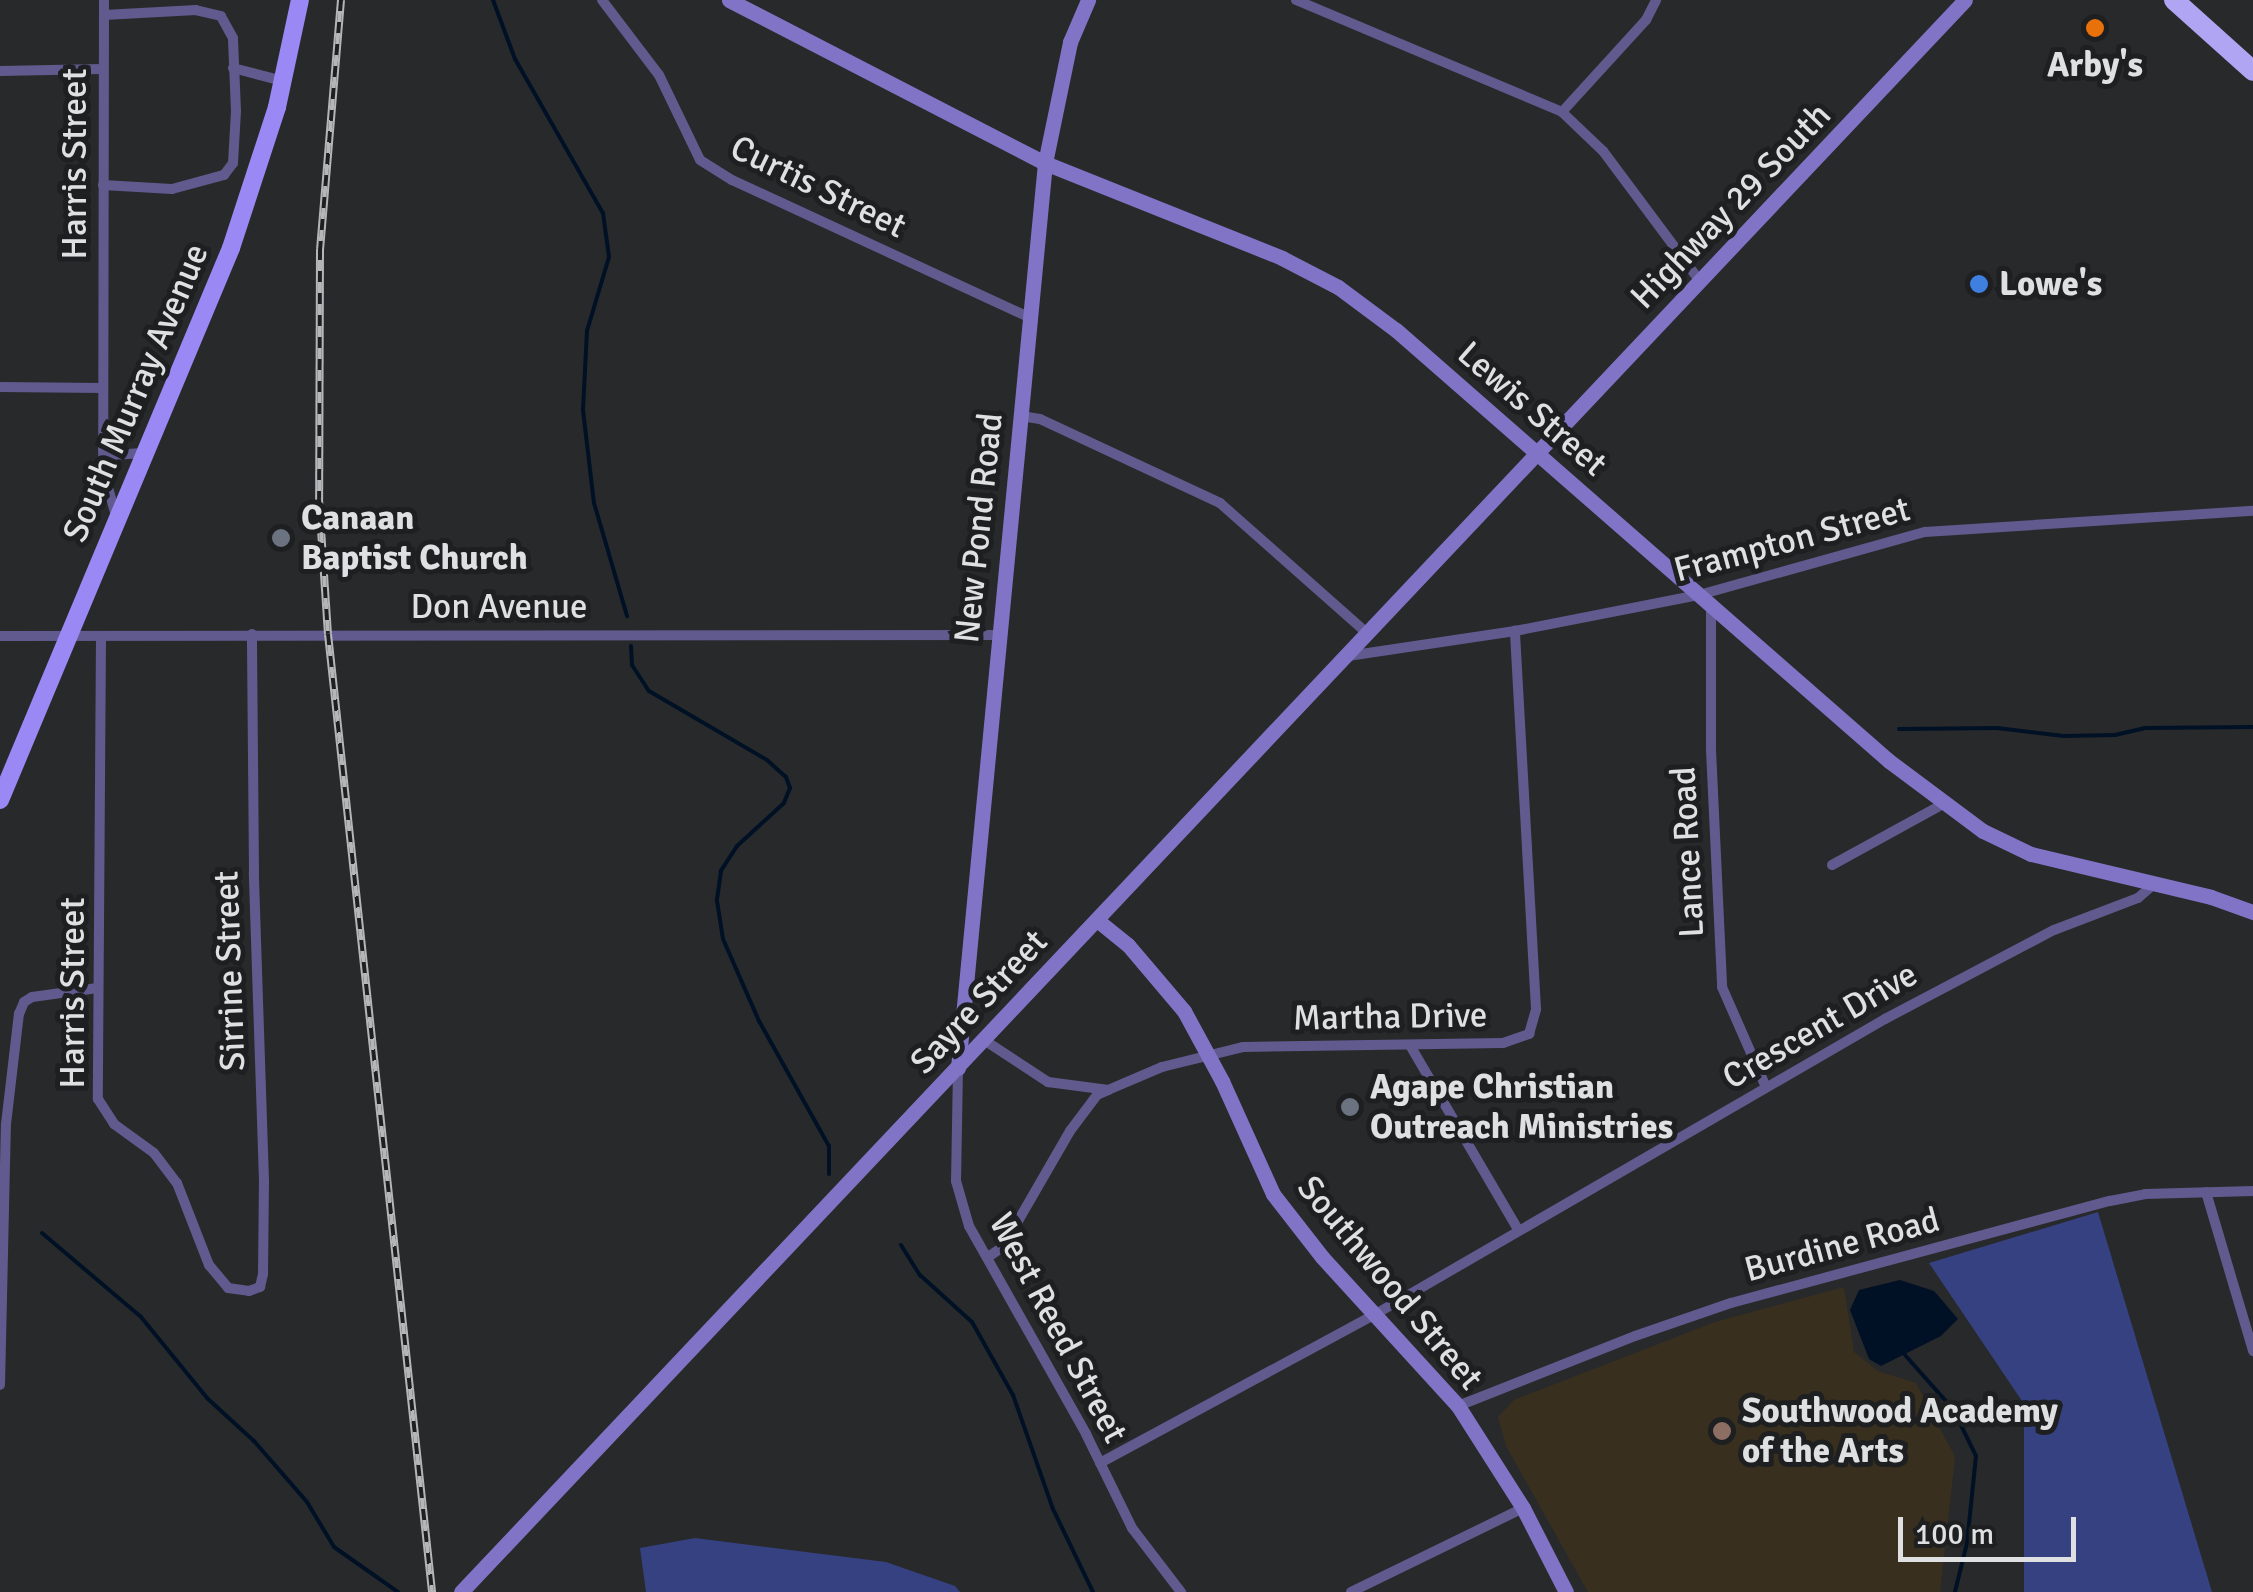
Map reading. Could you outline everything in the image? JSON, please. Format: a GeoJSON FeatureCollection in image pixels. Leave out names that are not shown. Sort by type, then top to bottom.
{"type":"FeatureCollection","features":[{"type":"Feature","properties":{"kind":"highway"},"geometry":{"type":"LineString","coordinates":[[2174,0],[2253,72]]}},
{"type":"Feature","properties":{"kind":"main road","name":"South Murray Avenue"},"geometry":{"type":"LineString","coordinates":[[0,800],[232,248],[283,81],[300,0]]}},
{"type":"Feature","properties":{"kind":"street","name":"Harris Street"},"geometry":{"type":"LineString","coordinates":[[104,0],[103,449],[107,491],[118,520]]}},
{"type":"Feature","properties":{"kind":"street","name":"Curtis Street"},"geometry":{"type":"LineString","coordinates":[[602,0],[659,74],[700,160],[732,180],[1030,318]]}},
{"type":"Feature","properties":{"kind":"street","name":"Lewis Street"},"geometry":{"type":"LineString","coordinates":[[729,0],[1046,163],[1326,280],[1396,330],[1943,804],[1983,831],[2031,854],[2211,896],[2253,912]]}},
{"type":"Feature","properties":{"kind":"street","name":"New Pond Road"},"geometry":{"type":"LineString","coordinates":[[958,1068],[1046,163],[1070,42],[1088,0]]}},
{"type":"Feature","properties":{"kind":"street"},"geometry":{"type":"LineString","coordinates":[[1296,0],[1562,112],[1603,151],[1700,281]]}},
{"type":"Feature","properties":{"kind":"street"},"geometry":{"type":"LineString","coordinates":[[1562,112],[1646,20],[1656,0]]}},
{"type":"Feature","properties":{"kind":"street","name":"Highway 29 South"},"geometry":{"type":"LineString","coordinates":[[1540,454],[1965,0]]}},
{"type":"Feature","properties":{"kind":"street"},"geometry":{"type":"LineString","coordinates":[[103,185],[172,189],[224,175],[234,153],[234,68],[228,23],[208,11],[104,14]]}},
{"type":"Feature","properties":{"kind":"street"},"geometry":{"type":"LineString","coordinates":[[234,68],[283,81]]}},
{"type":"Feature","properties":{"kind":"street"},"geometry":{"type":"LineString","coordinates":[[0,70],[102,69]]}},
{"type":"Feature","properties":{"kind":"street"},"geometry":{"type":"LineString","coordinates":[[0,388],[103,388]]}},
{"type":"Feature","properties":{"kind":"street"},"geometry":{"type":"LineString","coordinates":[[1021,416],[1040,419],[1220,503],[1368,634]]}},
{"type":"Feature","properties":{"kind":"street"},"geometry":{"type":"LineString","coordinates":[[103,449],[114,455],[145,453]]}},
{"type":"Feature","properties":{"kind":"street","name":"Sayre Street"},"geometry":{"type":"LineString","coordinates":[[461,1592],[1540,454]]}},
{"type":"Feature","properties":{"kind":"street","name":"Frampton Street"},"geometry":{"type":"LineString","coordinates":[[1348,656],[1705,600],[1925,532],[2253,510]]}},
{"type":"Feature","properties":{"kind":"street","name":"Lance Road"},"geometry":{"type":"LineString","coordinates":[[1705,600],[1722,987],[1766,1087]]}},
{"type":"Feature","properties":{"kind":"street","name":"Martha Drive"},"geometry":{"type":"LineString","coordinates":[[984,1040],[1048,1082],[1108,1090],[1208,1053],[1262,1046],[1503,1043],[1529,1034],[1536,1018],[1515,630]]}},
{"type":"Feature","properties":{"kind":"street","name":"Sirrine Street"},"geometry":{"type":"LineString","coordinates":[[243,1290],[260,1288],[264,1274],[252,634]]}},
{"type":"Feature","properties":{"kind":"street","name":"Don Avenue"},"geometry":{"type":"LineString","coordinates":[[0,636],[999,635]]}},
{"type":"Feature","properties":{"kind":"street","name":"Harris Street"},"geometry":{"type":"LineString","coordinates":[[101,638],[98,1098],[104,1112],[154,1153],[176,1183],[208,1265],[228,1288],[243,1290]]}},
{"type":"Feature","properties":{"kind":"street"},"geometry":{"type":"LineString","coordinates":[[1832,865],[1943,804]]}},
{"type":"Feature","properties":{"kind":"street","name":"Crescent Drive"},"geometry":{"type":"LineString","coordinates":[[1100,1463],[1374,1315],[1766,1087],[2012,950],[2122,906],[2154,884]]}},
{"type":"Feature","properties":{"kind":"street","name":"Southwood Street"},"geometry":{"type":"LineString","coordinates":[[1097,920],[1151,969],[1208,1053],[1273,1194],[1374,1315],[1458,1406],[1523,1508],[1566,1592]]}},
{"type":"Feature","properties":{"kind":"street"},"geometry":{"type":"LineString","coordinates":[[0,1386],[6,1124],[19,1014],[24,1002],[32,997],[97,988]]}},
{"type":"Feature","properties":{"kind":"street"},"geometry":{"type":"LineString","coordinates":[[1411,1046],[1519,1231]]}},
{"type":"Feature","properties":{"kind":"street","name":"West Reed Street"},"geometry":{"type":"LineString","coordinates":[[958,1068],[956,1181],[969,1226],[1132,1528],[1181,1592]]}},
{"type":"Feature","properties":{"kind":"street"},"geometry":{"type":"LineString","coordinates":[[988,1257],[1003,1247],[1070,1131],[1097,1095],[1108,1090]]}},
{"type":"Feature","properties":{"kind":"street","name":"Burdine Road"},"geometry":{"type":"LineString","coordinates":[[1458,1406],[1730,1303],[2110,1201],[2145,1194],[2253,1191]]}},
{"type":"Feature","properties":{"kind":"street"},"geometry":{"type":"LineString","coordinates":[[2206,1192],[2253,1351]]}},
{"type":"Feature","properties":{"kind":"street"},"geometry":{"type":"LineString","coordinates":[[1351,1592],[1523,1508]]}},
{"type":"Feature","properties":{"kind":"shaded area"},"geometry":{"type":"Polygon","coordinates":[[[2098,1212],[2212,1592],[2024,1592],[2024,1404],[1929,1263],[2098,1212]]]}},
{"type":"Feature","properties":{"kind":"shaded area"},"geometry":{"type":"Polygon","coordinates":[[[1900,1280],[1934,1291],[1958,1319],[1941,1336],[1881,1366],[1869,1359],[1850,1310],[1859,1290],[1900,1280]]]}},
{"type":"Feature","properties":{"kind":"shaded area","name":"Southwood Academy of the Arts"},"geometry":{"type":"Polygon","coordinates":[[[1844,1287],[1854,1352],[1878,1371],[1916,1383],[1955,1457],[1940,1592],[1588,1592],[1506,1446],[1498,1417],[1514,1400],[1715,1322],[1844,1287]]]}},
{"type":"Feature","properties":{"kind":"shaded area"},"geometry":{"type":"Polygon","coordinates":[[[695,1538],[886,1562],[955,1586],[960,1592],[646,1592],[640,1548],[695,1538]]]}},
{"type":"Feature","properties":{"kind":"waterway"},"geometry":{"type":"LineString","coordinates":[[493,0],[515,59],[603,213],[609,257],[587,331],[583,410],[594,503],[627,616]]}},
{"type":"Feature","properties":{"kind":"waterway"},"geometry":{"type":"LineString","coordinates":[[631,646],[632,665],[649,691],[767,760],[786,777],[790,788],[784,803],[737,846],[721,871],[717,901],[723,939],[759,1021],[829,1146],[829,1174]]}},
{"type":"Feature","properties":{"kind":"waterway"},"geometry":{"type":"LineString","coordinates":[[1899,729],[1997,728],[2064,736],[2115,735],[2145,728],[2253,727]]}},
{"type":"Feature","properties":{"kind":"waterway"},"geometry":{"type":"LineString","coordinates":[[42,1233],[141,1317],[207,1398],[254,1441],[307,1502],[334,1547],[398,1592]]}},
{"type":"Feature","properties":{"kind":"waterway"},"geometry":{"type":"LineString","coordinates":[[901,1245],[920,1275],[972,1322],[1013,1395],[1053,1509],[1093,1592]]}},
{"type":"Feature","properties":{"kind":"waterway"},"geometry":{"type":"LineString","coordinates":[[1905,1355],[1953,1409],[1976,1456],[1967,1543],[1955,1592]]}},
{"type":"Feature","properties":{"kind":"railway"},"geometry":{"type":"LineString","coordinates":[[341,0],[320,249],[319,499],[328,634],[432,1592]]}},
{"type":"Feature","properties":{"kind":"place","name":"Arby's"},"geometry":{"type":"Point","coordinates":[2095,28]}},
{"type":"Feature","properties":{"kind":"place","name":"Lowe's"},"geometry":{"type":"Point","coordinates":[1979,284]}},
{"type":"Feature","properties":{"kind":"place","name":"Canaan Baptist Church"},"geometry":{"type":"Point","coordinates":[281,538]}},
{"type":"Feature","properties":{"kind":"place","name":"Agape Christian Outreach Ministries"},"geometry":{"type":"Point","coordinates":[1350,1107]}},
{"type":"Feature","properties":{"kind":"place","name":"Southwood Academy of the Arts"},"geometry":{"type":"Point","coordinates":[1722,1431]}}]}
